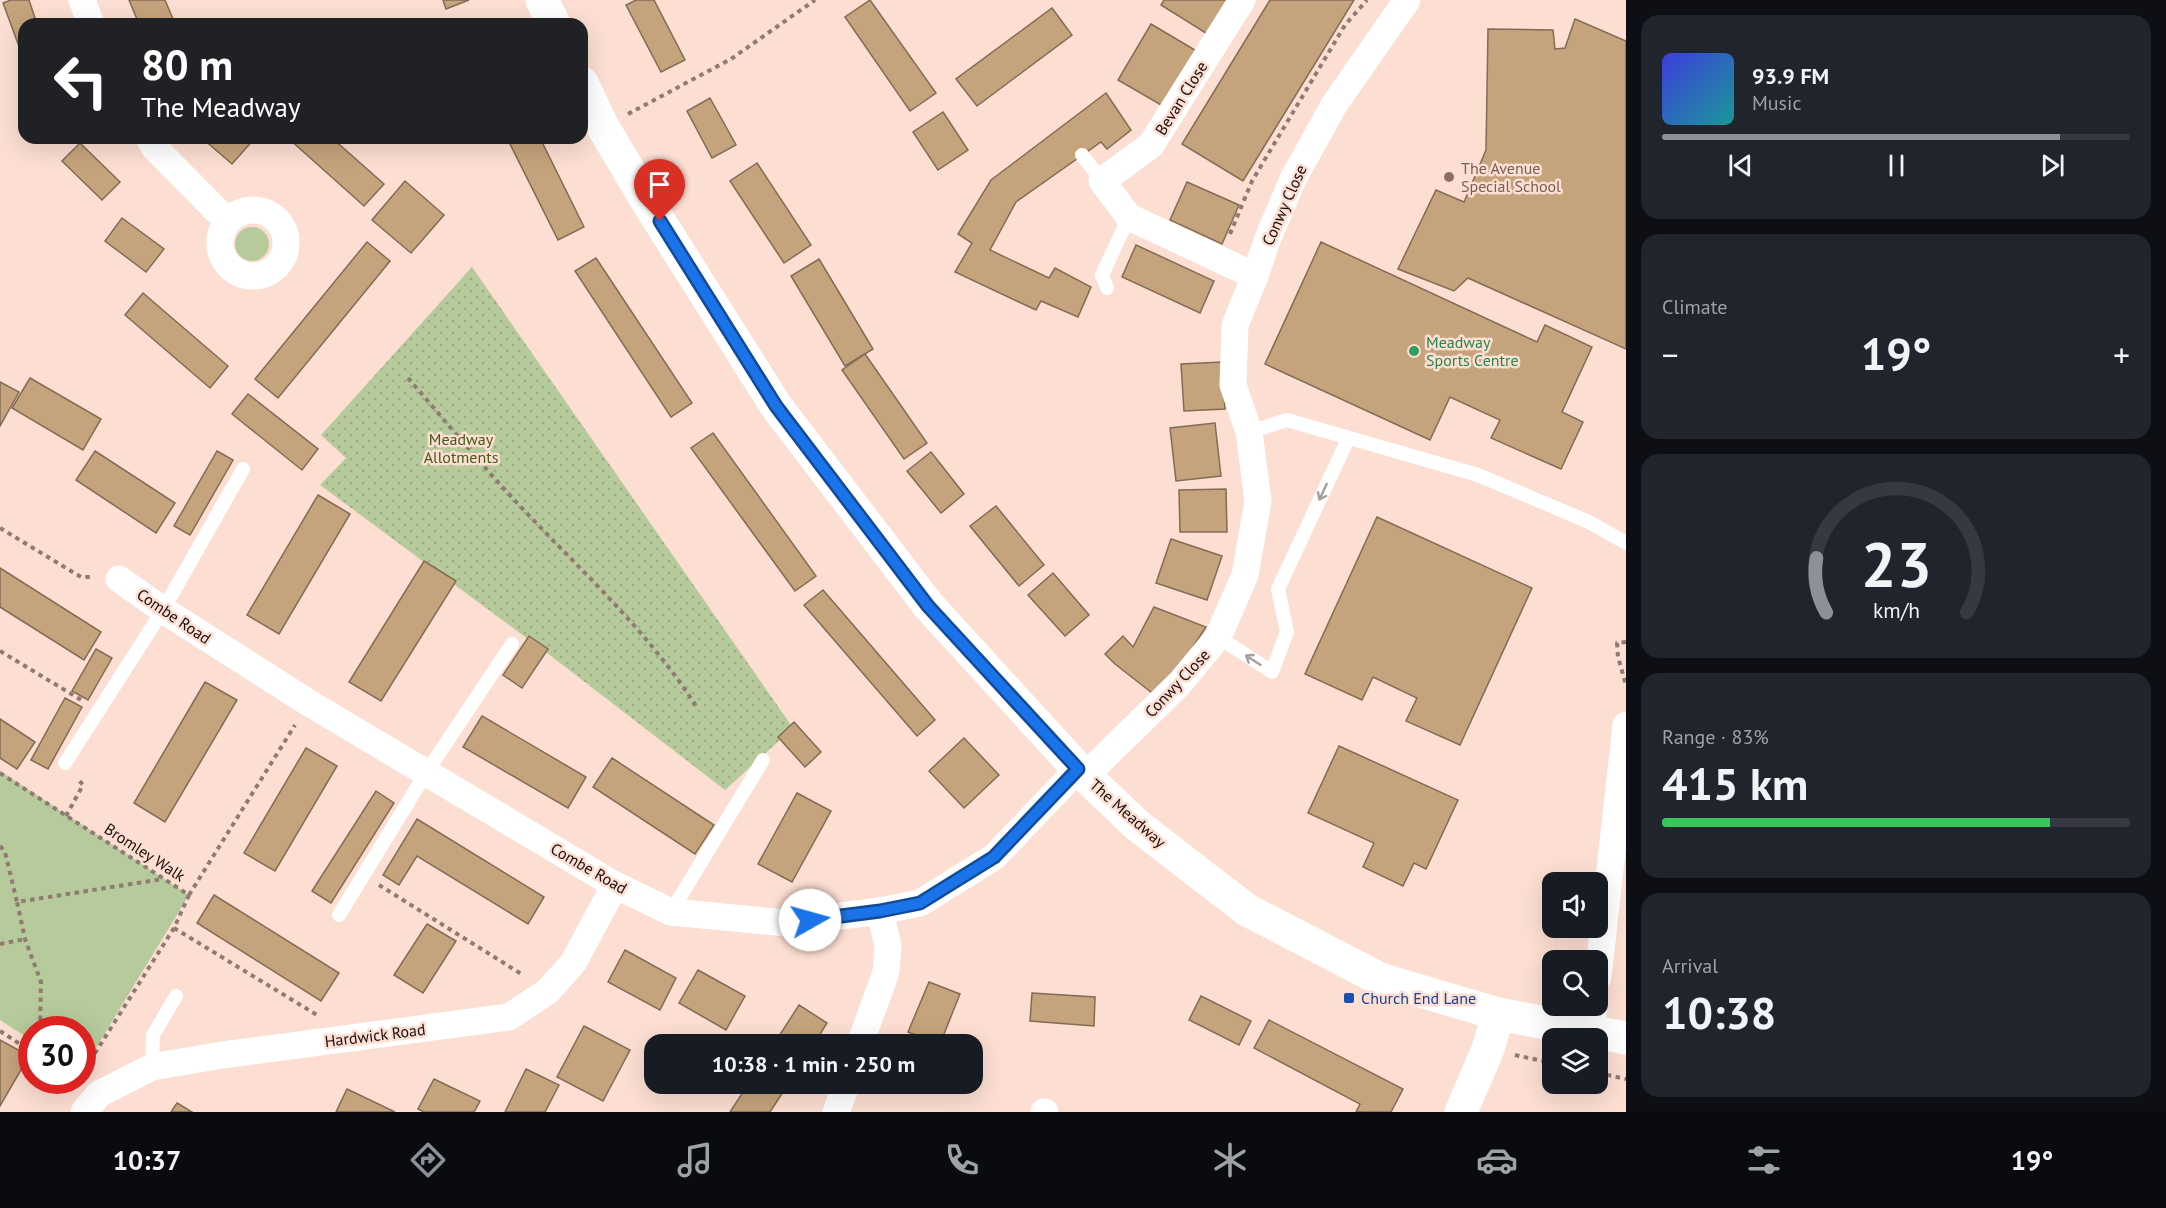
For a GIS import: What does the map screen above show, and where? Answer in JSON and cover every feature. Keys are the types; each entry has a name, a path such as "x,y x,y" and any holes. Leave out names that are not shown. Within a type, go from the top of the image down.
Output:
{"street":[{"path":"82,0 89,18"},
{"path":"542,0 551,18"},
{"name":"Bevan Close","path":"1102,181 1151,145 1242,0"},
{"name":"Conwy Close","path":"1082,773 1180,683 1218,637 1245,575 1258,501 1249,432 1233,385 1235,325 1268,238 1300,166 1334,105 1407,0"},
{"name":"The Meadway","path":"588,96 603,127 648,203 776,406 928,606 1082,773 1138,826 1248,910 1380,979 1498,1014 1593,1018 1626,1038"},
{"path":"152,144 227,221"},
{"path":"1102,181 1129,217 1255,276"},
{"name":"Combe Road","path":"119,579 163,610 309,703 615,885 671,912 786,923 880,911 920,903 994,857 1082,773"},
{"path":"1601,950 1626,725"},
{"name":"Hardwick Road","path":"84,1112 99,1094 152,1068 222,1055 509,1017 549,991 573,963 615,885"},
{"path":"864,1034 886,972 888,946 880,911"},
{"path":"1461,1112 1488,1049 1498,1014"},
{"path":"836,1112 843,1094"}],"lane":[{"path":"1082,155 1102,181"},
{"path":"1107,288 1102,274 1129,217"},
{"path":"1249,432 1287,420 1478,476 1589,522 1626,543"},
{"path":"1218,637 1272,672 1287,632 1278,590 1348,439"},
{"path":"65,763 163,610 243,469"},
{"path":"339,915 426,773 512,644"},
{"path":"671,912 763,760"},
{"path":"152,1068 153,1035 176,996"}],"path":[{"path":"603,127 731,59 815,0"},
{"path":"408,378 507,492 647,639 698,709"},
{"path":"0,528 81,577 119,579"},
{"path":"1626,642 1617,643 1618,657 1626,685"},
{"path":"0,651 99,710"},
{"path":"189,895 309,703"},
{"path":"65,763 83,785 66,816"},
{"name":"Bromley Walk","path":"0,773 189,895 174,928 96,1052"},
{"path":"0,846 5,852 25,939 41,982 40,1016"},
{"path":"363,876 549,991"},
{"path":"17,902 164,878"},
{"path":"174,928 355,1038"},
{"path":"0,944 25,939"},
{"path":"0,1031 18,1043"},
{"path":"1488,1049 1542,1061"},
{"path":"1608,1075 1626,1079"}],"green space":[{"path":"252,227 264,232 269,244 264,256 252,261 240,256 235,244 240,232"},
{"name":"Meadway Allotments","path":"472,267 793,728 725,790 551,656 320,485 346,458 321,435"},
{"path":"0,771 189,895 96,1048 96,1016 18,1016 18,1032 0,1020"}],"building":[{"path":"11,0 29,0 35,18 18,18 18,44 3,3"},
{"path":"129,0 165,0 172,18 136,18"},
{"path":"443,0 469,0 446,9"},
{"path":"636,0 654,0 685,60 661,72 626,5"},
{"path":"870,0 936,93 910,111 845,17"},
{"path":"1164,0 1231,0 1209,35 1161,5"},
{"path":"1270,0 1354,0 1243,181 1182,144"},
{"path":"1052,8 1072,35 977,106 956,79"},
{"path":"1575,19 1626,41 1626,349 1468,278 1454,291 1398,269 1436,190 1464,202 1486,150 1488,29 1553,30 1555,49 1565,48"},
{"path":"1151,24 1200,53 1168,109 1118,80"},
{"path":"1106,93 1131,130 1107,149 1101,142 1016,202 990,250 1049,278 1055,268 1091,287 1078,317 1041,301 1036,310 955,272 972,243 958,234 991,180"},
{"path":"710,98 736,145 712,158 687,111"},
{"path":"943,112 968,150 938,170 913,132"},
{"path":"81,144 120,182 102,200 62,161"},
{"path":"209,144 250,144 232,164"},
{"path":"295,144 339,144 384,184 364,206"},
{"path":"510,144 543,144 584,227 558,240"},
{"path":"757,163 811,245 784,263 730,181"},
{"path":"405,181 444,215 411,253 372,220"},
{"path":"1187,182 1239,205 1222,244 1170,220"},
{"path":"122,218 164,249 146,272 105,241"},
{"path":"367,242 390,261 278,398 255,379"},
{"path":"1321,242 1537,342 1545,325 1592,347 1562,412 1583,422 1561,469 1491,438 1500,420 1450,397 1430,440 1265,364"},
{"path":"1136,245 1214,281 1200,313 1122,277"},
{"path":"596,258 692,403 671,417 575,271"},
{"path":"819,259 873,349 845,366 791,276"},
{"path":"143,293 228,366 210,388 125,315"},
{"path":"865,354 927,443 904,459 842,370"},
{"path":"1222,362 1225,409 1184,411 1181,364"},
{"path":"30,378 101,419 83,450 12,408"},
{"path":"0,382 19,392 0,426"},
{"path":"248,394 318,449 302,470 232,414"},
{"path":"1215,423 1221,476 1176,481 1170,428"},
{"path":"713,433 816,576 795,591 691,448"},
{"path":"95,451 175,503 156,533 76,480"},
{"path":"217,451 233,460 190,535 174,526"},
{"path":"931,452 964,494 941,513 907,471"},
{"path":"1226,489 1227,532 1180,532 1179,490"},
{"path":"318,495 350,514 279,634 247,615"},
{"path":"996,506 1044,565 1019,586 970,526"},
{"path":"1377,517 1532,588 1460,745 1406,721 1417,698 1373,677 1362,700 1305,674"},
{"path":"1171,539 1222,556 1207,600 1156,583"},
{"path":"424,561 456,581 381,701 349,682"},
{"path":"0,568 101,632 84,660 0,607"},
{"path":"1053,573 1089,615 1065,636 1028,595"},
{"path":"823,590 935,720 917,736 804,605"},
{"path":"1154,607 1206,627 1182,664 1156,696 1105,654 1123,636 1133,647"},
{"path":"529,636 548,649 522,688 503,675"},
{"path":"96,649 112,658 88,700 72,691"},
{"path":"205,682 237,700 165,822 134,803"},
{"path":"65,698 82,707 48,769 31,760"},
{"path":"482,716 586,777 568,808 463,747"},
{"path":"0,719 35,742 17,769 0,758"},
{"path":"794,722 821,752 805,767 778,737"},
{"path":"964,738 999,775 964,808 929,771"},
{"path":"1339,746 1458,800 1426,869 1414,863 1403,886 1363,867 1374,843 1308,813"},
{"path":"306,748 337,766 275,871 244,853"},
{"path":"612,758 714,825 695,854 593,787"},
{"path":"376,791 394,803 331,903 312,891"},
{"path":"797,793 831,811 792,882 758,864"},
{"path":"417,819 544,897 528,924 417,856 399,885 383,875"},
{"path":"214,895 339,973 321,1001 197,923"},
{"path":"427,924 456,941 423,993 394,975"},
{"path":"625,950 676,978 660,1010 608,982"},
{"path":"698,970 745,996 726,1030 679,1003"},
{"path":"929,982 960,994 944,1034 908,1032"},
{"path":"1032,993 1095,997 1094,1026 1030,1021"},
{"path":"1201,996 1251,1021 1239,1045 1189,1020"},
{"path":"799,1005 827,1023 820,1034 780,1034"},
{"path":"1269,1020 1403,1089 1391,1112 1356,1112 1360,1104 1254,1048"},
{"path":"584,1026 630,1050 603,1101 557,1077"},
{"path":"0,1040 18,1050 18,1075 0,1106"},
{"path":"526,1069 559,1085 545,1112 505,1112"},
{"path":"434,1079 480,1101 474,1112 424,1112 418,1109"},
{"path":"347,1089 395,1112 336,1112"},
{"path":"742,1094 782,1094 770,1112 730,1112"},
{"path":"177,1103 192,1112 171,1112"}],"place":[{"name":"The Avenue Special School","path":"1449,177"},
{"name":"Meadway Sports Centre","path":"1414,351"},
{"name":"Church End Lane","path":"1349,998"}],"route":[{"path":"660,221 776,406 928,606 1078,769 994,857 920,903 810,920"}]}
